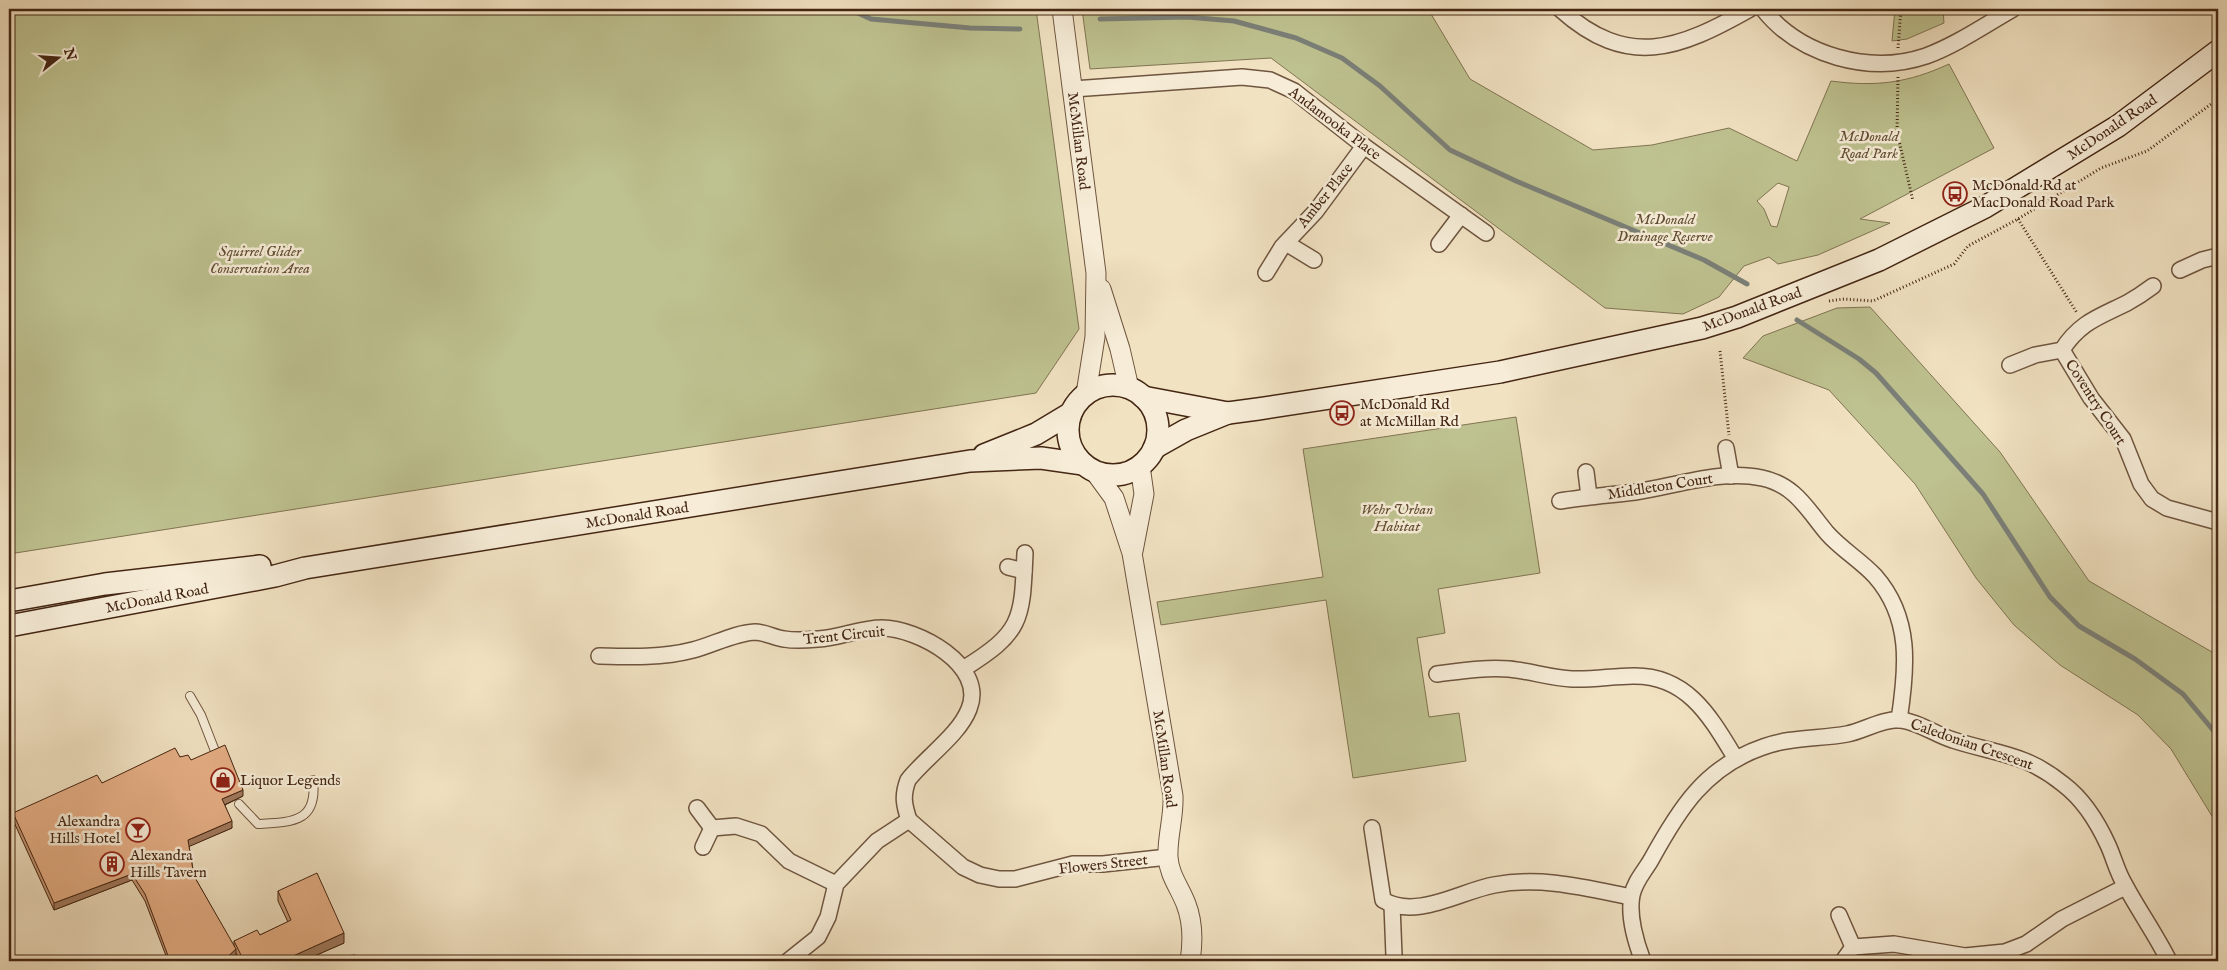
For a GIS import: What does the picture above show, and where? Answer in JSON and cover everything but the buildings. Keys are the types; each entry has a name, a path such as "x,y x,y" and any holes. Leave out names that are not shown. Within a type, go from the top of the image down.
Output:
{"main road":[{"name":"McDonald Road","path":"1154,448 1186,430 1228,412 1500,372 1702,328 1737,316 1912,246 2033,180 2118,126 2218,51"},
{"path":"1114,385 1136,392 1152,408 1157,421 1158,434 1154,448 1140,466 1126,473 1110,476 1089,468 1074,453 1069,440 1068,426 1071,413 1077,402 1086,394 1099,387 1114,385"},
{"name":"McDonald Road","path":"1136,392 1228,412"},
{"name":"McDonald Road","path":"970,461 1036,434 1071,413"},
{"name":"McDonald Road","path":"9,626 91,599 271,565 305,568 970,461 1041,458 1089,468"},
{"name":"McDonald Road","path":"9,601 91,599"}],"street":[{"name":"McMillan Road","path":"1062,9 1096,273 1094,337 1086,394"},
{"path":"1560,9 1576,23 1594,34 1616,43 1638,47 1663,47 1684,42 1750,9"},
{"path":"1763,9 1788,32 1828,55 1851,61 1898,62 1941,50 2013,9"},
{"name":"Andamooka Place","path":"1073,89 1257,78 1282,84 1294,91 1364,146 1486,233"},
{"name":"Amber Place","path":"1266,273 1286,243 1316,211 1364,146"},
{"path":"1439,244 1461,215"},
{"name":"Amber Place","path":"1286,243 1314,260"},
{"path":"2180,270 2199,255 2218,256"},
{"name":"McMillan Road","path":"1096,273 1136,392"},
{"name":"Coventry Court","path":"2010,365 2035,355 2062,350 2072,334 2084,324 2133,291 2153,286"},
{"name":"Coventry Court","path":"2062,350 2091,398 2123,439 2141,484 2152,499 2167,508 2218,522"},
{"name":"Middleton Court","path":"1726,448 1731,476"},
{"name":"McMillan Road","path":"1132,554 1144,494 1140,466"},
{"name":"McMillan Road","path":"1089,468 1114,498 1132,554 1173,796 1174,814 1168,857 1170,872 1186,904 1191,920 1190,961"},
{"name":"Middleton Court","path":"1586,472 1589,496"},
{"name":"Middleton Court","path":"1560,501 1634,492 1731,476 1762,478 1778,482 1794,492 1806,504 1828,534 1874,575 1888,593 1899,619 1906,656 1900,720"},
{"path":"963,669 994,649 1007,637 1018,619 1024,602 1025,554"},
{"path":"1008,568 1024,571"},
{"name":"Trent Circuit","path":"599,656 648,658 674,654 756,632 783,639 819,639 865,629 883,628 902,631 922,638 957,661 963,669 972,690 970,707 963,721 908,780 903,792 909,820"},
{"path":"1437,674 1480,669 1507,669 1572,679 1649,677 1680,689 1695,699 1707,712 1736,759"},
{"name":"Caledonian Crescent","path":"1643,961 1635,936 1632,897 1636,882 1647,868 1664,835 1686,801 1714,774 1736,759 1764,746 1780,742 1848,734 1900,720 1952,740 2017,756 2064,784 2081,801 2095,822 2125,887 2150,924 2169,961"},
{"path":"697,808 712,828"},
{"path":"788,961 818,937 828,917 836,884 876,841 909,820"},
{"name":"Flowers Street","path":"909,820 963,867 980,875 999,879 1015,879 1073,864 1103,864 1168,857"},
{"path":"712,828 736,826 760,834 789,861 836,884"},
{"path":"703,847 712,828"},
{"path":"1372,828 1383,900 1392,905 1410,906 1434,903 1493,885 1516,882 1559,883 1632,897"},
{"path":"1853,947 1894,944 1965,956 2005,952 2026,944 2062,919 2125,887"},
{"path":"1392,905 1394,956"},
{"path":"1839,915 1853,947"},
{"path":"1843,961 1853,947"}],"lane":[{"path":"190,696 201,715 215,751"},
{"path":"239,804 258,824 295,822 305,815 315,798 313,780"}],"path":[{"path":"9,11 19,9"},
{"path":"1901,9 1897,132 1913,201"},
{"path":"1822,304 1844,299 1873,301 1954,264 1968,246 2018,219 2101,168 2147,151 2218,99"},
{"path":"2018,219 2084,324"},
{"path":"1720,351 1729,440 1726,448"}],"green space":[{"name":"Squirrel Glider Conservation Area","path":"9,9 1036,9 1079,329 1036,393 9,554"},
{"name":"McDonald Drainage Reserve","path":"1082,9 1428,9 1470,79 1593,150 1652,145 1729,128 1797,161 1831,81 1863,84 1892,82 1920,76 1949,64 1994,148 1860,219 1890,223 1818,255 1778,264 1769,257 1744,266 1719,297 1683,314 1605,308 1271,58 1090,69","holes":["1778,183 1789,187 1777,227 1771,226 1764,209 1757,201"]},
{"path":"1895,9 1943,9 1944,23 1907,39 1892,41"},
{"path":"1870,307 2000,452 2089,581 2212,652 2218,662 2218,826 2171,749 2138,715 2060,665 2014,625 1976,578 1915,484 1829,390 1743,358 1763,336 1837,308"},
{"name":"Wehr Urban Habitat","path":"1516,417 1540,573 1438,589 1445,633 1417,638 1429,717 1459,713 1466,761 1353,778 1326,600 1161,625 1157,602 1323,577 1303,449"}],"waterway":[{"path":"849,9 871,19 970,28 1020,29"},
{"path":"1100,19 1187,17 1234,21 1296,38 1342,58 1380,86 1450,150 1516,181 1704,260 1747,284"},
{"path":"1797,320 1859,359 1876,373 1983,494 2050,597 2079,626 2135,659 2183,694 2218,736"}],"place":[{"name":"McDonald Rd at MacDonald Road Park","path":"1955,194"},
{"name":"McDonald Rd at McMillan Rd","path":"1342,413"},
{"name":"Liquor Legends","path":"223,780"},
{"name":"Alexandra Hills Hotel","path":"138,830"},
{"name":"Alexandra Hills Tavern","path":"112,864"}],"park label":[{"name":"McDonald Road Park","path":"1869,144"}]}
